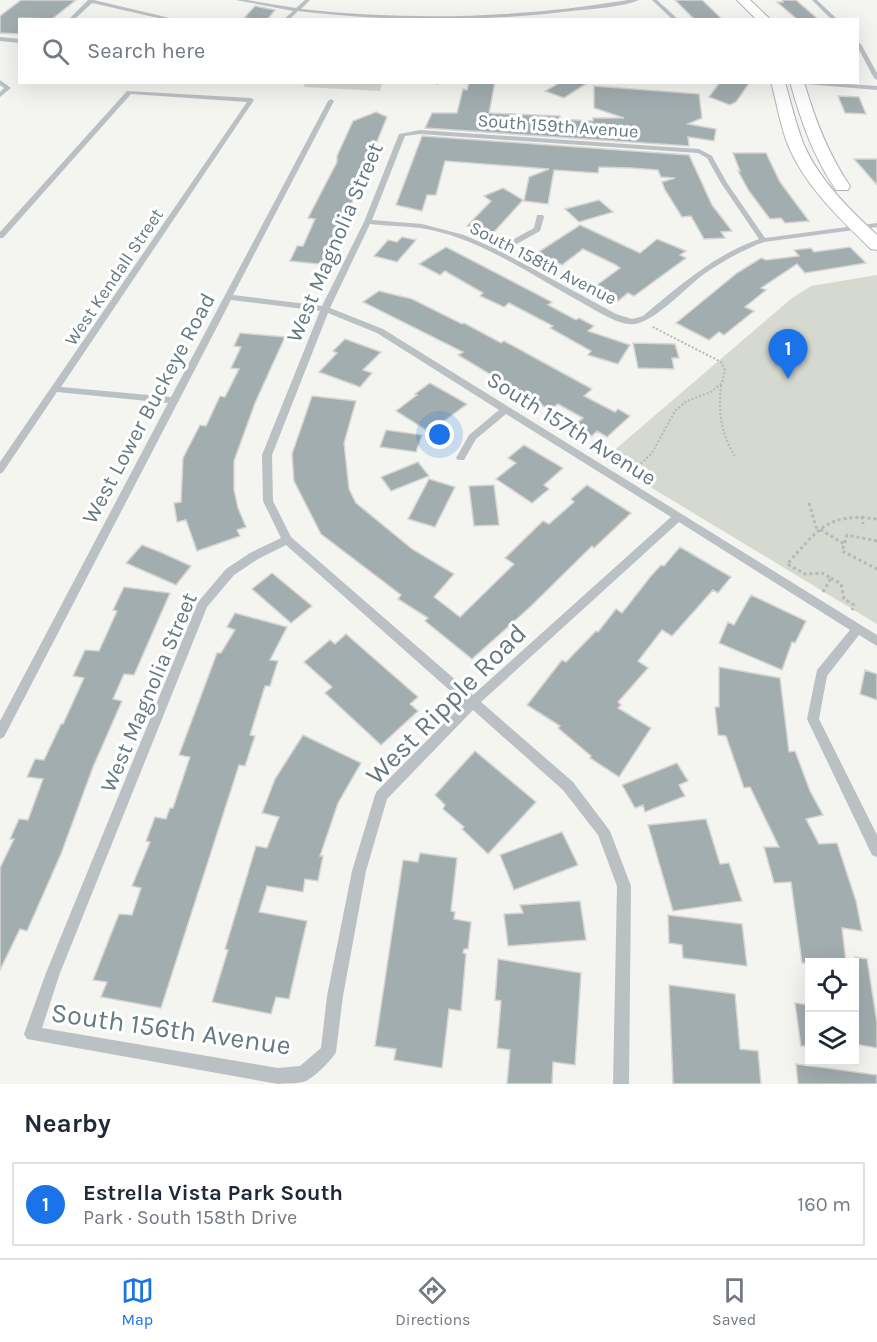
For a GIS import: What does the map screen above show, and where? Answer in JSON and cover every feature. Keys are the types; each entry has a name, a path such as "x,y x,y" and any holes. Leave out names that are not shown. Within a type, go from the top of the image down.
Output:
{"main road":[{"path":"727,0 747,18"},
{"path":"743,0 763,18"},
{"path":"779,84 800,154 828,195 877,245"},
{"path":"797,84 814,139 826,164 854,201 877,225"}],"street":[{"path":"72,18 91,0 172,18"},
{"path":"238,0 296,10 403,18 506,18 638,0"},
{"path":"287,18 308,0"},
{"path":"654,0 675,18"},
{"path":"814,0 834,18"},
{"path":"0,39 18,41"},
{"path":"859,46 877,78"},
{"path":"0,82 8,88 0,95"},
{"path":"813,84 877,88"},
{"name":"West Kendall Street","path":"0,236 129,92 251,100 0,470"},
{"name":"West Lower Buckeye Road","path":"0,733 332,101"},
{"name":"South 159th Avenue","path":"402,134 420,132 699,151 710,157 724,183 763,240"},
{"name":"West Magnolia Street","path":"32,1034 53,973 202,605 230,572 287,540 268,501 267,455 325,309 368,222 402,134"},
{"path":"496,252 537,229 540,217"},
{"name":"South 158th Avenue","path":"368,222 422,226 461,237 496,252 613,316 632,322"},
{"path":"632,322 646,318 723,256 763,240 877,225"},
{"name":"South 157th Avenue","path":"228,297 325,309 380,331 877,641"},
{"path":"55,389 174,400"},
{"path":"461,458 472,437 506,409"},
{"name":"West Ripple Road","path":"303,1074 328,1052 335,996 359,871 382,795 472,703 678,517"},
{"path":"287,540 568,786 603,831 624,886 621,1084"},
{"path":"857,629 821,674 813,719 877,850"},
{"name":"South 156th Avenue","path":"32,1034 278,1076 303,1074"}],"path":[{"path":"632,322 653,327 721,362 725,370 717,408 729,447 736,458"},
{"path":"622,482 652,453 675,411 687,401 711,392 721,385"},
{"path":"809,503 813,521 819,530 844,544"},
{"path":"862,516 863,525"},
{"path":"860,614 852,609 854,605 844,599 841,584 822,573 805,574 787,564 831,520 862,516 877,519"},
{"path":"877,541 847,535 842,550 877,569"},
{"path":"816,603 831,578"}],"shaded area":[{"path":"305,84 382,84 380,91 303,87"},
{"path":"877,275 877,624 604,459 792,298 811,286"}],"building":[{"path":"21,0 76,0 53,18 18,18 18,34 0,33 0,16"},
{"path":"675,0 702,0 721,18 693,18"},
{"path":"782,0 796,0 817,18 796,18 777,2 783,2"},
{"path":"255,6 275,10 269,18 244,18"},
{"path":"468,84 495,84 489,113 560,116 559,119 593,121 593,118 624,118 594,108 594,86 699,94 702,118 688,124 716,129 714,141 688,137 689,146 425,128 432,113 457,113 463,89 467,90"},
{"path":"557,84 586,84 564,98 545,91"},
{"path":"719,84 749,84 736,102 730,105 709,97"},
{"path":"838,96 859,97 866,114 845,113"},
{"path":"376,112 387,117 328,261 321,261 319,264 290,261 297,246 303,246 315,219 308,218 337,162 337,156 353,121"},
{"path":"422,136 689,155 712,205 732,231 721,232 725,238 704,239 691,216 682,217 665,190 662,182 675,178 661,177 658,170 599,167 598,173 554,170 548,204 524,201 529,177 549,169 445,161 436,195 427,195 422,211 396,205"},
{"path":"733,153 766,153 780,182 809,221 785,223 781,218 770,219 749,191 738,171 740,171"},
{"path":"854,159 877,159 877,185"},
{"path":"503,188 523,200 493,233 467,226 491,201 484,196"},
{"path":"599,200 613,212 579,222 565,209"},
{"path":"580,225 640,253 657,239 686,251 680,255 686,258 634,296 628,293 618,301 599,292 604,288 597,285 620,268 616,265 583,249 562,265 537,253"},
{"path":"402,237 416,240 397,262 374,256 388,240 397,242"},
{"path":"446,247 552,302 548,305 576,320 579,318 594,326 588,331 630,345 618,364 588,355 591,351 550,328 553,326 509,303 504,307 480,296 483,293 445,271 440,275 419,264"},
{"path":"850,247 866,263 805,273 797,264 761,288 766,290 745,307 754,311 724,335 719,332 709,340 676,323 737,273 761,258 766,260 799,256 794,250 811,248 814,252"},
{"path":"379,291 412,299 501,343 504,341 592,389 584,396 615,412 618,409 630,416 607,437 597,431 592,436 574,426 583,418 558,404 550,410 458,355 463,352 363,302"},
{"path":"240,333 285,337 255,403 234,461 234,490 246,527 237,530 240,536 197,551 186,520 177,522 174,503 181,502 183,458 200,425 206,426 220,396 225,397 239,369 231,368 241,347 234,346"},
{"path":"345,339 381,352 363,370 372,373 360,387 319,372 337,353 333,351"},
{"path":"633,343 675,344 679,358 672,358 674,369 638,368"},
{"path":"430,383 467,404 429,432 396,411"},
{"path":"312,396 356,401 344,443 349,489 356,503 412,549 454,574 434,597 460,617 514,564 505,558 543,521 549,524 574,502 571,499 587,485 631,513 594,548 592,546 530,607 472,659 425,621 428,618 398,599 401,595 321,534 294,481 292,454"},
{"path":"386,430 422,435 416,452 380,447"},
{"path":"524,445 563,468 544,485 549,489 532,503 496,479 516,463 508,458"},
{"path":"418,462 429,476 391,491 381,477"},
{"path":"429,479 455,487 435,527 408,519"},
{"path":"494,485 499,525 474,526 469,486"},
{"path":"142,545 191,566 176,585 126,563"},
{"path":"680,547 731,577 718,593 713,590 672,636 662,630 638,661 648,668 618,702 621,705 618,708 651,728 619,777 590,758 591,756 558,728 560,726 527,705 562,660 566,662 596,631 598,632 616,609 622,613 651,576 661,565 664,566"},
{"path":"272,573 312,606 291,623 252,589"},
{"path":"124,587 170,593 134,675 124,674 113,699 122,701 93,767 61,854 27,931 20,929 0,970 0,868 14,839 10,839 19,819 28,820 43,779 27,777 35,759 44,760 63,724 84,678 73,676 85,650 99,651 117,611 113,610"},
{"path":"751,595 806,621 795,643 792,642 782,670 719,643 728,622 734,625"},
{"path":"235,613 287,627 270,660 278,661 270,686 265,686 250,735 255,736 245,766 239,765 161,1008 101,997 107,982 93,980 119,914 132,915 141,888 132,886 150,842 146,841 155,817 166,819 170,808 173,808 190,757 179,755 217,653 221,653 235,630 227,627"},
{"path":"346,634 418,697 410,704 418,711 381,745 325,693 332,687 304,662 330,640 335,644"},
{"path":"719,667 780,678 789,752 795,751 810,791 823,815 806,819 819,844 837,843 856,901 862,931 842,928 845,958 805,958 805,963 802,963 791,882 774,883 764,847 779,847 750,787 744,788 726,736 718,735 715,707 719,707"},
{"path":"865,670 877,674 877,700 860,694"},
{"path":"303,735 361,763 338,803 320,856 323,856 318,881 305,879 303,892 267,886 259,912 307,921 289,999 276,997 271,1014 212,1002 228,950 225,949 256,846 267,848 279,817 262,813 275,779"},
{"path":"475,751 536,802 488,854 462,829 464,827 443,809 445,805 435,795"},
{"path":"677,763 688,781 679,785 685,796 645,812 643,805 635,808 622,785"},
{"path":"706,819 720,864 729,863 742,901 673,911 648,825"},
{"path":"562,832 578,865 514,890 500,855"},
{"path":"420,853 457,858 451,911 455,912 454,919 471,922 468,949 464,949 463,953 466,954 461,1011 449,1009 442,1068 394,1060 396,1049 375,1046 403,860 418,862"},
{"path":"580,901 586,940 508,946 504,914 523,913 520,905"},
{"path":"668,915 742,924 747,966 683,958 682,945 669,943"},
{"path":"855,957 867,959 877,1023 877,1048 859,1045 859,958"},
{"path":"498,959 581,973 575,1065 553,1062 552,1084 507,1084 510,1050 497,1048 501,1001 495,1000"},
{"path":"669,985 735,994 740,1049 758,1051 761,1084 673,1084"},
{"path":"795,1003 805,1004 805,1046 801,1046"},
{"path":"796,1064 877,1075 877,1084 798,1084"}],"place":[{"name":"Estrella Vista Park South","path":"788,379"}]}
